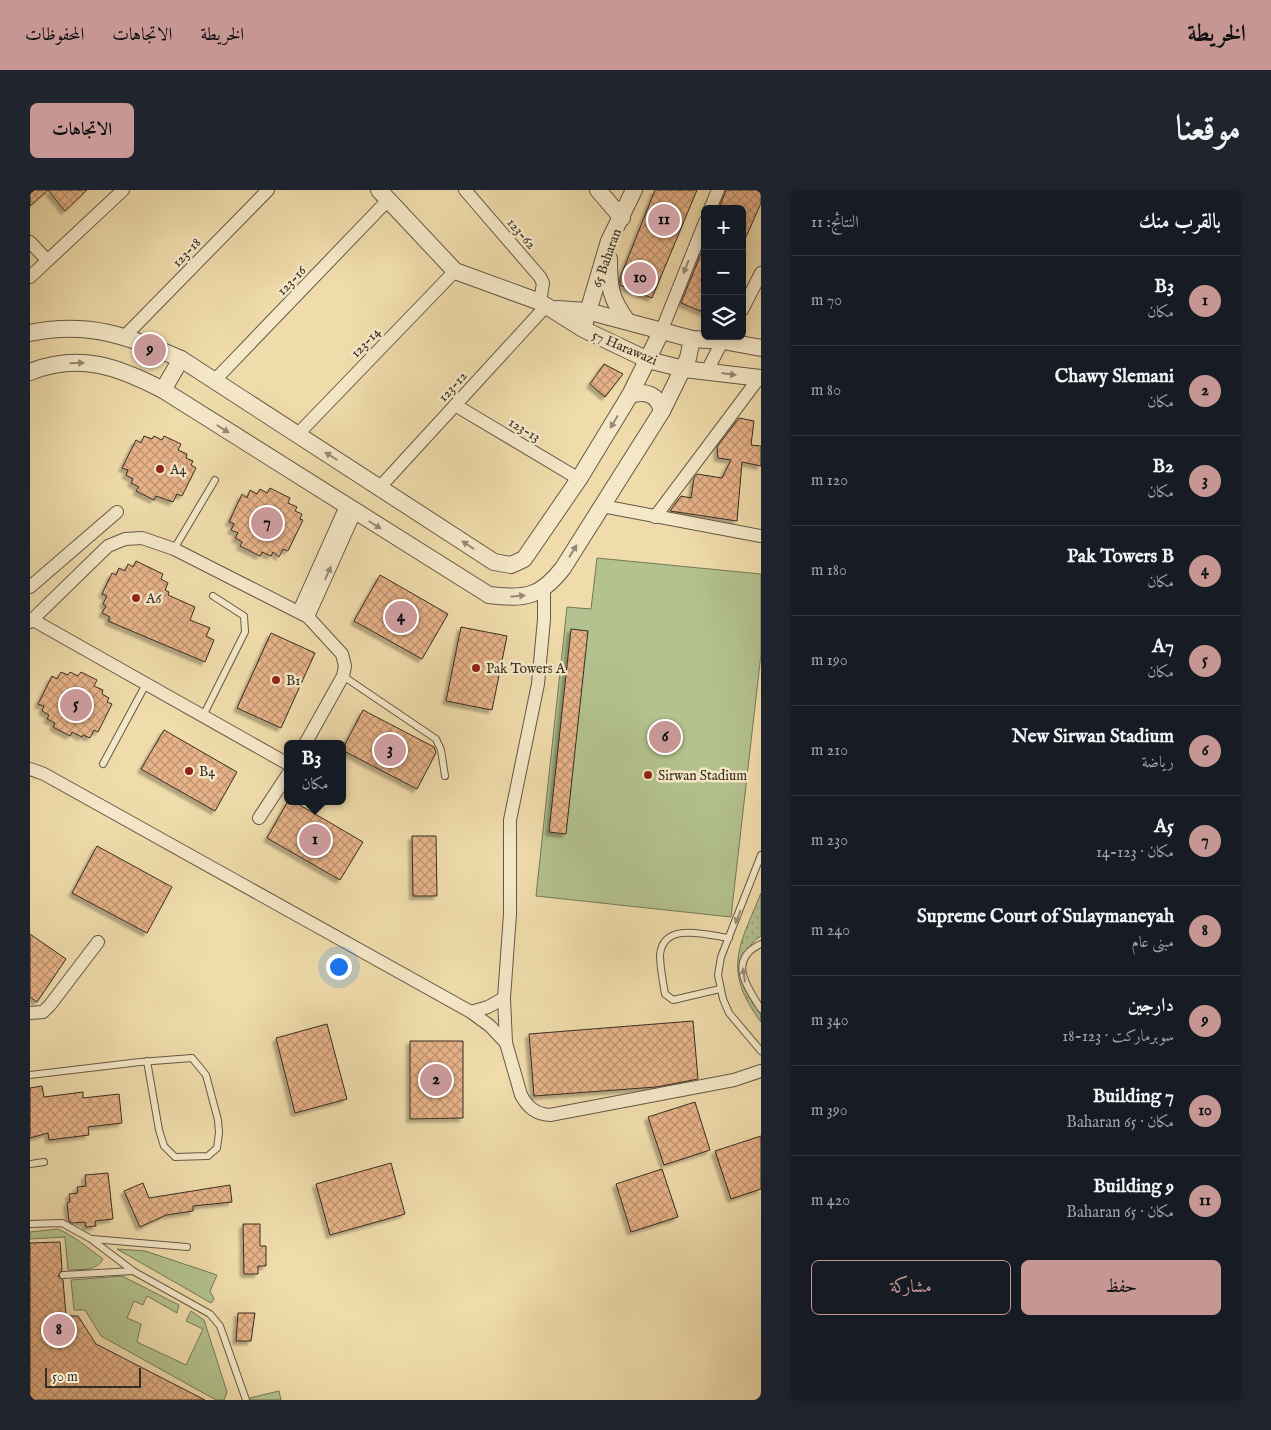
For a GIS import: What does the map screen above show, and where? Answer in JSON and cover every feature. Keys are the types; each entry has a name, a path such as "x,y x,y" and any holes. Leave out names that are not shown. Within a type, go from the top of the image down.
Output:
{"street":[{"path":"30,277 123,190"},
{"name":"123-18","path":"125,336 268,190"},
{"name":"123-62","path":"465,190 540,277 544,283 547,305"},
{"path":"598,190 622,218"},
{"name":"65 Baharan","path":"583,329 609,241 622,218 634,190"},
{"path":"712,205 718,190"},
{"name":"57 Harawazi","path":"384,195 455,271 547,305 587,312 661,332 701,338"},
{"name":"123-16","path":"215,380 384,195"},
{"path":"31,333 86,328 125,336 181,359 494,562 511,565 524,559 580,479 630,395 661,332 701,232"},
{"path":"609,241 610,293 614,304 627,322"},
{"path":"30,242 47,260"},
{"name":"123-14","path":"298,435 455,271"},
{"path":"746,302 761,272"},
{"name":"57 Harawazi","path":"547,305 583,329 648,360 684,369 760,378"},
{"name":"123-12","path":"380,487 547,305"},
{"path":"30,372 62,364 96,363 130,373 163,390 489,595 517,598 544,590 563,568 662,411 684,369 692,338"},
{"path":"707,371 723,340"},
{"name":"57 Harawazi","path":"731,340 761,348"},
{"path":"163,390 181,359"},
{"path":"656,517 760,378"},
{"path":"630,395 638,392 654,396 660,403 662,411"},
{"name":"123-13","path":"456,405 580,479"},
{"path":"602,506 761,536"},
{"path":"304,614 350,509"},
{"path":"30,587 117,512"},
{"path":"284,762 31,621 108,546 125,538 142,538 174,549 304,614 342,654 345,666 344,676 307,740"},
{"path":"57,565 71,581"},
{"path":"544,590 544,619 538,684 510,820 510,914 504,998 506,1043 515,1079 525,1102 536,1112 550,1115 734,1080 761,1071"},
{"path":"30,769 50,777 471,1012 490,1026 506,1043"},
{"path":"259,818 284,780"},
{"path":"30,1013 43,1012 50,1005 98,942"},
{"path":"471,1012 488,1007 504,998"}],"lane":[{"path":"174,549 216,480"},
{"path":"203,716 245,632 244,616 213,596"},
{"path":"344,676 436,739 441,750 444,776"},
{"path":"103,764 146,684"},
{"path":"761,855 721,957 718,975 720,988 730,1013 761,1051"},
{"path":"720,988 672,1000 665,994 660,954 666,938 676,932 730,938"},
{"path":"761,944 745,956 742,974 745,983 761,1009"},
{"path":"30,1075 147,1061 192,1058 206,1075 220,1133 217,1148 208,1156 175,1157 164,1146 147,1061"},
{"path":"30,1164 44,1162"},
{"path":"30,1224 62,1224 91,1239 133,1271 210,1314 220,1326 246,1400"},
{"path":"91,1239 186,1247"},
{"path":"63,1276 133,1271"}],"green space":[{"name":"Sirwan Stadium","path":"597,558 761,574 761,654 731,917 536,896 567,607 591,609"},
{"path":"761,893 761,936 750,947 746,957 744,974 745,980 759,1007 761,1022 741,988 738,958 746,929"},
{"path":"58,1229 75,1238 103,1259 92,1268 68,1270 65,1237 30,1239 30,1232"},
{"path":"117,1249 145,1251 217,1275 210,1291 214,1299 211,1303"},
{"path":"122,1276 179,1305 177,1313 147,1296 143,1305 134,1301 127,1318 141,1324 137,1342 186,1365 203,1329 186,1321 191,1311 204,1320 227,1392 224,1400 216,1400 101,1336 85,1310 74,1310 71,1280"},
{"path":"279,1391 281,1400 251,1400 250,1398"}],"building":[{"path":"30,190 48,190 30,206"},
{"path":"48,190 87,190 65,211"},
{"path":"655,190 697,190 652,298 620,285 620,278"},
{"path":"726,190 761,190 761,203 746,237 746,205 720,205"},
{"path":"701,254 701,311 681,303"},
{"path":"604,364 623,374 605,397 590,384"},
{"path":"739,418 754,421 751,445 761,446 761,466 742,462 737,521 670,511 681,496 691,498 694,478 697,474 722,478 731,460 718,458 717,447"},
{"name":"A4","path":"144,436 152,439 154,436 162,440 164,436 181,444 178,450 187,454 186,458 193,461 191,465 196,468 182,496 177,494 173,502 156,496 154,500 136,491 139,487 131,483 133,479 126,475 128,470 122,468 136,440 141,443"},
{"path":"270,488 290,498 288,503 297,507 295,511 302,514 300,519 303,520 288,551 283,549 279,557 273,552 271,556 262,552 260,556 240,546 242,542 235,538 238,533 231,530 234,524 229,522 242,494 247,498 250,490 257,494 260,489 267,493"},
{"name":"A6","path":"136,561 163,574 161,579 168,583 165,590 169,592 168,595 195,607 190,620 210,628 206,636 214,640 205,662 108,621 110,617 102,613 106,606 103,604 107,596 102,594 112,573 116,575 119,568 125,571 128,564 133,567"},
{"path":"380,575 448,614 422,659 354,621"},
{"name":"Pak Towers A","path":"461,627 507,636 492,710 446,701"},
{"path":"571,629 588,631 566,834 549,832"},
{"name":"B1","path":"271,633 315,653 281,728 237,708"},
{"path":"61,672 68,675 70,672 78,676 81,672 97,680 94,686 103,690 102,694 109,698 107,702 112,704 98,732 94,730 90,738 83,735 82,737 72,732 70,736 53,727 55,723 47,719 49,715 42,711 44,706 38,704 52,676 57,679"},
{"path":"363,710 434,747 436,753 417,789 346,752 346,742"},
{"name":"B4","path":"164,730 237,772 215,811 141,769"},
{"path":"286,805 300,805 363,842 340,880 267,838"},
{"path":"412,836 436,836 437,896 413,896"},
{"path":"97,846 172,887 147,933 72,893"},
{"path":"30,934 66,959 37,1002 30,997"},
{"path":"693,1021 698,1079 656,1087 534,1096 529,1034"},
{"path":"327,1024 347,1099 295,1113 276,1038"},
{"path":"410,1041 463,1041 463,1118 410,1119"},
{"path":"42,1086 44,1097 83,1092 83,1098 119,1094 122,1123 88,1127 89,1135 49,1140 48,1133 30,1138 30,1088"},
{"path":"695,1102 710,1150 664,1165 648,1117"},
{"path":"761,1136 761,1189 731,1199 715,1151"},
{"path":"391,1163 405,1214 330,1235 316,1184"},
{"path":"662,1169 678,1217 631,1232 616,1184"},
{"path":"108,1173 113,1219 95,1221 96,1226 86,1227 85,1222 72,1223 69,1221 67,1203 70,1202 69,1194 78,1193 77,1187 86,1186 85,1175"},
{"path":"143,1183 149,1198 230,1185 232,1202 193,1206 193,1211 166,1215 140,1227 124,1191"},
{"path":"243,1224 260,1224 260,1246 266,1246 266,1266 258,1266 258,1274 244,1274"},
{"path":"60,1242 62,1270 58,1276 63,1280 66,1316 78,1316 96,1344 205,1400 30,1400 30,1243"},
{"path":"238,1313 255,1313 251,1341 236,1341"}],"place":[{"name":"Building 9","path":"664,220"},
{"name":"Building 7","path":"640,278"},
{"name":"دارجين","path":"150,350"},
{"name":"A4","path":"160,469"},
{"name":"A5","path":"267,523"},
{"name":"A6","path":"136,598"},
{"name":"Pak Towers B","path":"401,617"},
{"name":"Pak Towers A","path":"476,668"},
{"name":"B1","path":"276,680"},
{"name":"A7","path":"76,705"},
{"name":"New Sirwan Stadium","path":"665,737"},
{"name":"B2","path":"390,750"},
{"name":"B4","path":"189,771"},
{"name":"Sirwan Stadium","path":"648,775"},
{"name":"B3","path":"315,840"},
{"name":"Chawy Slemani","path":"436,1080"},
{"name":"Supreme Court of Sulaymaneyah","path":"59,1330"}]}
